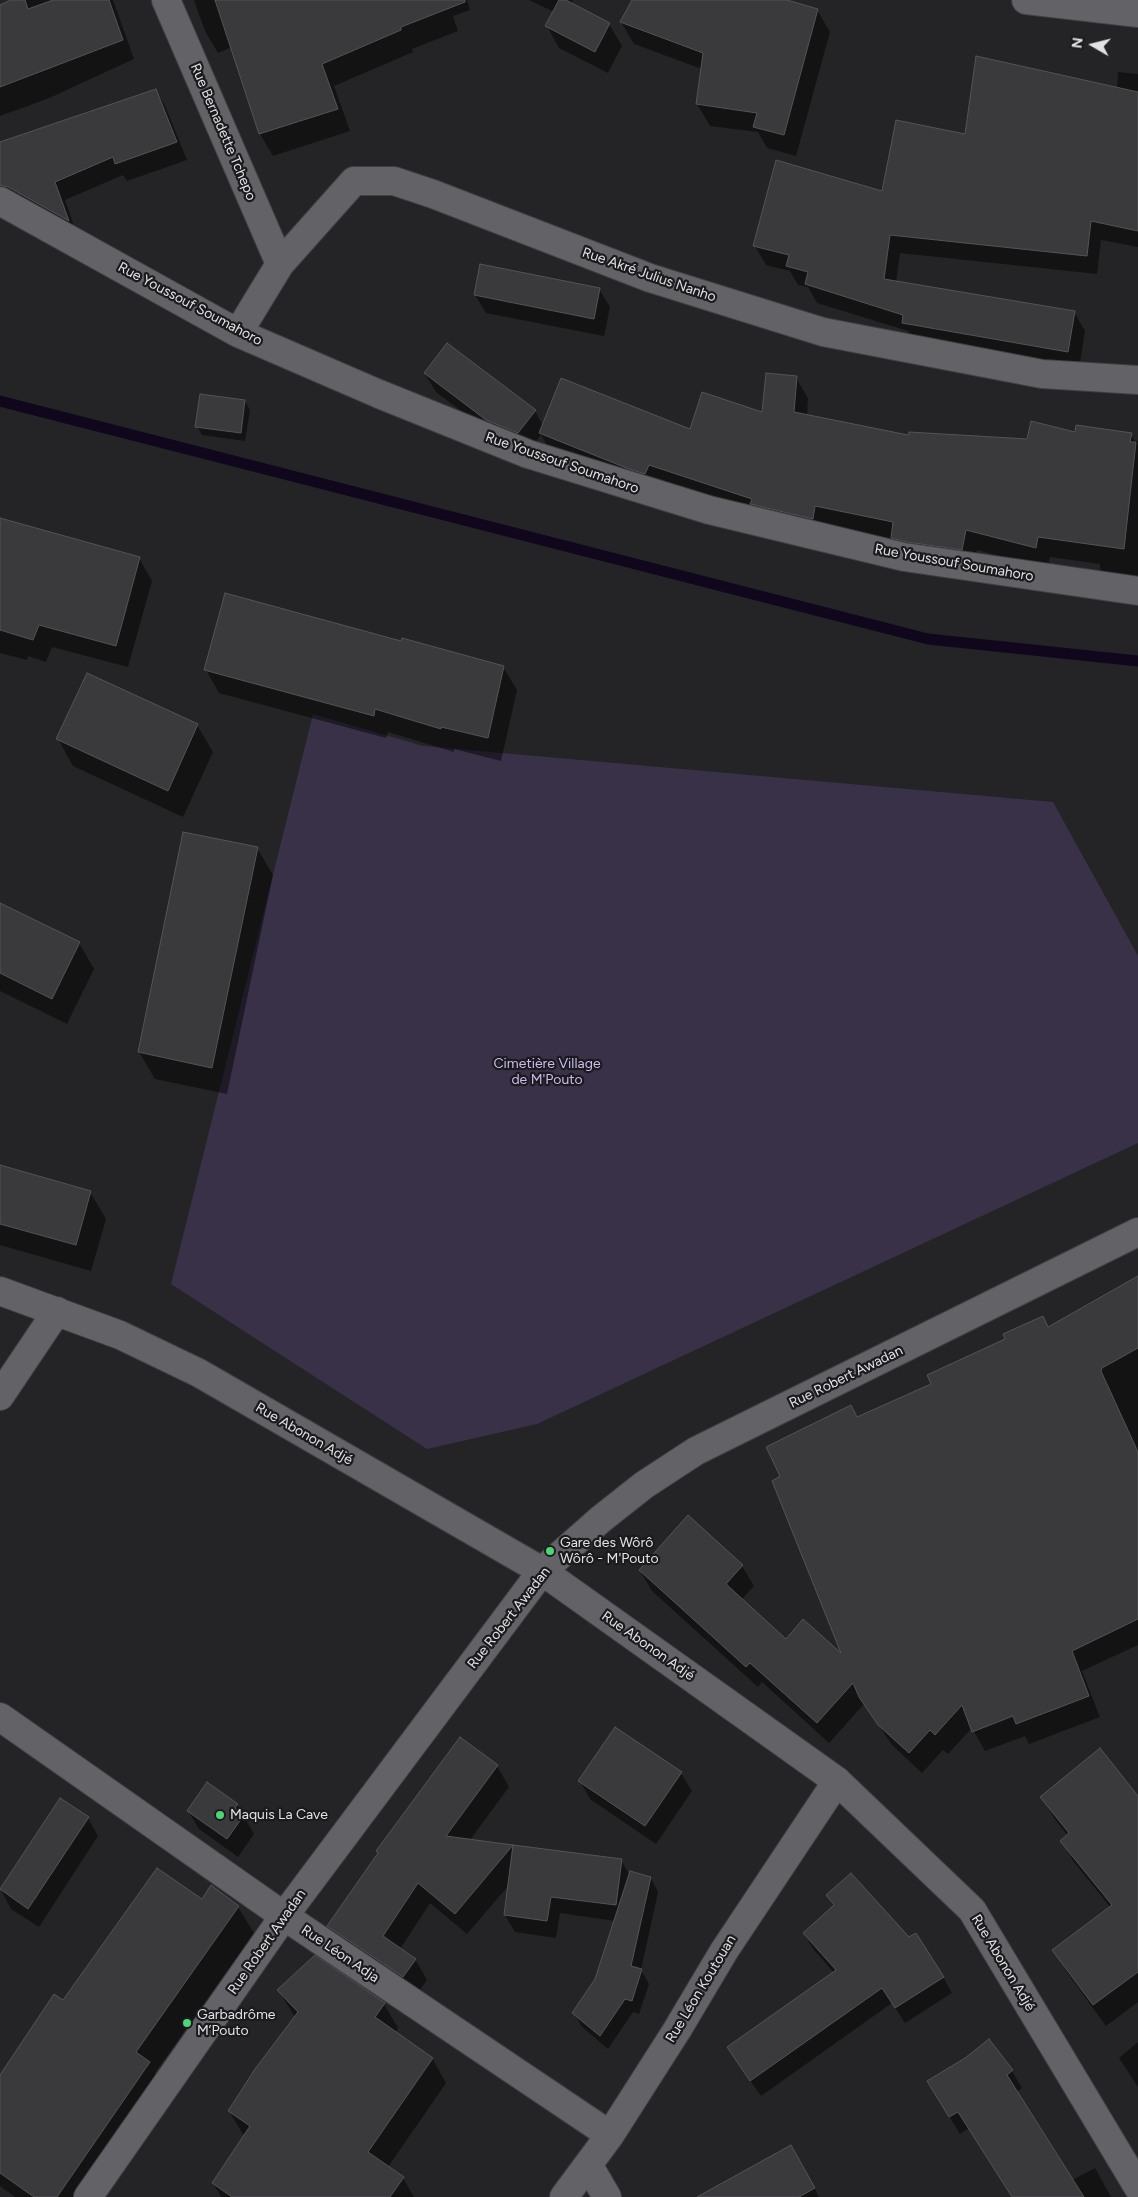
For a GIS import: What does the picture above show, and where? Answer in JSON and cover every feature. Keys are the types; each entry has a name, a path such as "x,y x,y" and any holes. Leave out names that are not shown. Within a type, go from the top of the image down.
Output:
{"street":[{"name":"Rue Bernadette Tchepo","path":"166,0 280,264"},
{"path":"1026,0 1137,9"},
{"name":"Rue Akré Julius Nanho","path":"238,333 280,264 354,181 394,181 433,194 650,278 823,332 1042,374 1138,380"},
{"name":"Rue Youssouf Soumahoro","path":"0,201 238,333 379,394 528,454 709,510 904,557 1095,587 1138,591"},
{"name":"Rue Robert Awadan","path":"88,2197 284,1916 542,1571 601,1519 644,1486 696,1451 1138,1232"},
{"name":"Rue Abonon Adjé","path":"0,1291 120,1336 199,1373 542,1571 837,1781 972,1910 1138,2187"},
{"path":"0,1396 57,1311"},
{"name":"Rue Léon Adja","path":"0,1718 284,1916 610,2135"},
{"name":"Rue Léon Koutouan","path":"564,2197 589,2166 610,2135 677,2030 724,1951 837,1781"},
{"path":"589,2166 607,2197"}],"green space":[{"name":"Cimetière Village de M'Pouto","path":"313,714 423,746 1053,802 1138,956 1138,1143 537,1424 427,1449 171,1284"}],"building":[{"path":"11,0 25,0 28,9 53,0 109,0 123,40 0,87 0,5"},
{"path":"215,0 465,0 465,2 401,27 401,30 322,64 338,109 259,134"},
{"path":"559,0 566,0 610,23 595,52 545,26"},
{"path":"632,0 787,0 818,9 784,135 753,127 757,113 696,104 703,53 620,22"},
{"path":"976,56 1138,92 1138,231 1091,221 1087,256 890,235 884,279 1075,311 1068,352 902,323 903,315 805,284 808,272 786,266 789,255 753,246 776,160 882,191 896,120 965,134"},
{"path":"156,89 177,142 115,164 113,157 55,182 69,221 8,187 0,185 0,142"},
{"path":"480,264 600,288 594,319 474,295"},
{"path":"447,343 536,410 518,433 486,420 424,373"},
{"path":"766,373 797,376 794,412 908,435 909,432 1027,439 1031,421 1075,432 1076,425 1132,433 1130,442 1136,442 1124,549 1038,537 1036,548 966,530 962,550 907,542 891,538 893,522 815,506 813,519 750,504 752,499 649,465 645,474 629,469 539,433 561,378 690,429 702,392 762,412"},
{"path":"200,394 245,400 241,433 195,427"},
{"path":"0,518 140,557 116,646 39,625 33,640 0,630"},
{"path":"225,593 401,641 402,638 504,666 488,738 441,727 441,729 375,709 374,716 204,670"},
{"path":"87,673 198,724 168,791 56,739"},
{"path":"183,832 258,847 212,1068 138,1052"},
{"path":"0,903 80,942 52,999 0,973"},
{"path":"0,1165 91,1191 76,1245 0,1224"},
{"path":"1138,1276 1138,1348 1102,1368 1101,1371 1138,1452 1138,1619 1072,1651 1089,1696 1016,1724 1013,1716 972,1732 962,1705 935,1735 930,1730 909,1753 878,1725 859,1697 853,1683 817,1723 750,1663 746,1667 639,1570 688,1515 743,1565 726,1584 786,1639 803,1619 841,1653 772,1481 780,1476 766,1447 851,1405 857,1417 931,1384 927,1375 1005,1339 1003,1334 1043,1316 1048,1327"},
{"path":"615,1727 682,1772 645,1826 578,1781"},
{"path":"460,1737 498,1765 446,1836 513,1845 455,1914 418,1883 383,1936 416,1959 403,1977 327,1926 378,1853 376,1851"},
{"path":"1100,1748 1138,1796 1138,1972 1093,2005 1052,1950 1112,1905 1060,1841 1069,1833 1040,1797"},
{"path":"207,1782 238,1804 235,1808 244,1815 227,1839 187,1811"},
{"path":"60,1798 89,1817 28,1909 0,1889"},
{"path":"513,1845 622,1859 616,1905 551,1897 547,1921 504,1915"},
{"path":"157,1868 202,1899 211,1885 239,1906 136,2052 150,2062 57,2197 34,2197 0,2173 0,2075 54,1994 63,2000"},
{"path":"630,1871 651,1877 631,1966 642,1969 632,2001 625,1999 600,2036 572,2013 595,1979"},
{"path":"851,1873 909,1937 916,1933 944,1977 895,2008 882,1988 750,2081 727,2047 836,1970 803,1933 834,1905 826,1895"},
{"path":"315,1955 385,2003 375,2017 433,2058 368,2152 404,2177 390,2197 232,2197 212,2183 250,2126 228,2111 255,2069 298,2012 277,1990"},
{"path":"989,2039 1013,2070 1007,2075 1084,2197 1012,2197 958,2112 949,2117 927,2081 965,2058"},
{"path":"791,2145 815,2188 799,2197 697,2197"}],"waterway":[{"path":"0,401 928,639 1138,661"}],"place":[{"name":"Gare des Wôrô Wôrô - M'Pouto","path":"550,1551"},
{"name":"Maquis La Cave","path":"220,1815"},
{"name":"Garbadrôme M’Pouto","path":"187,2023"}]}
